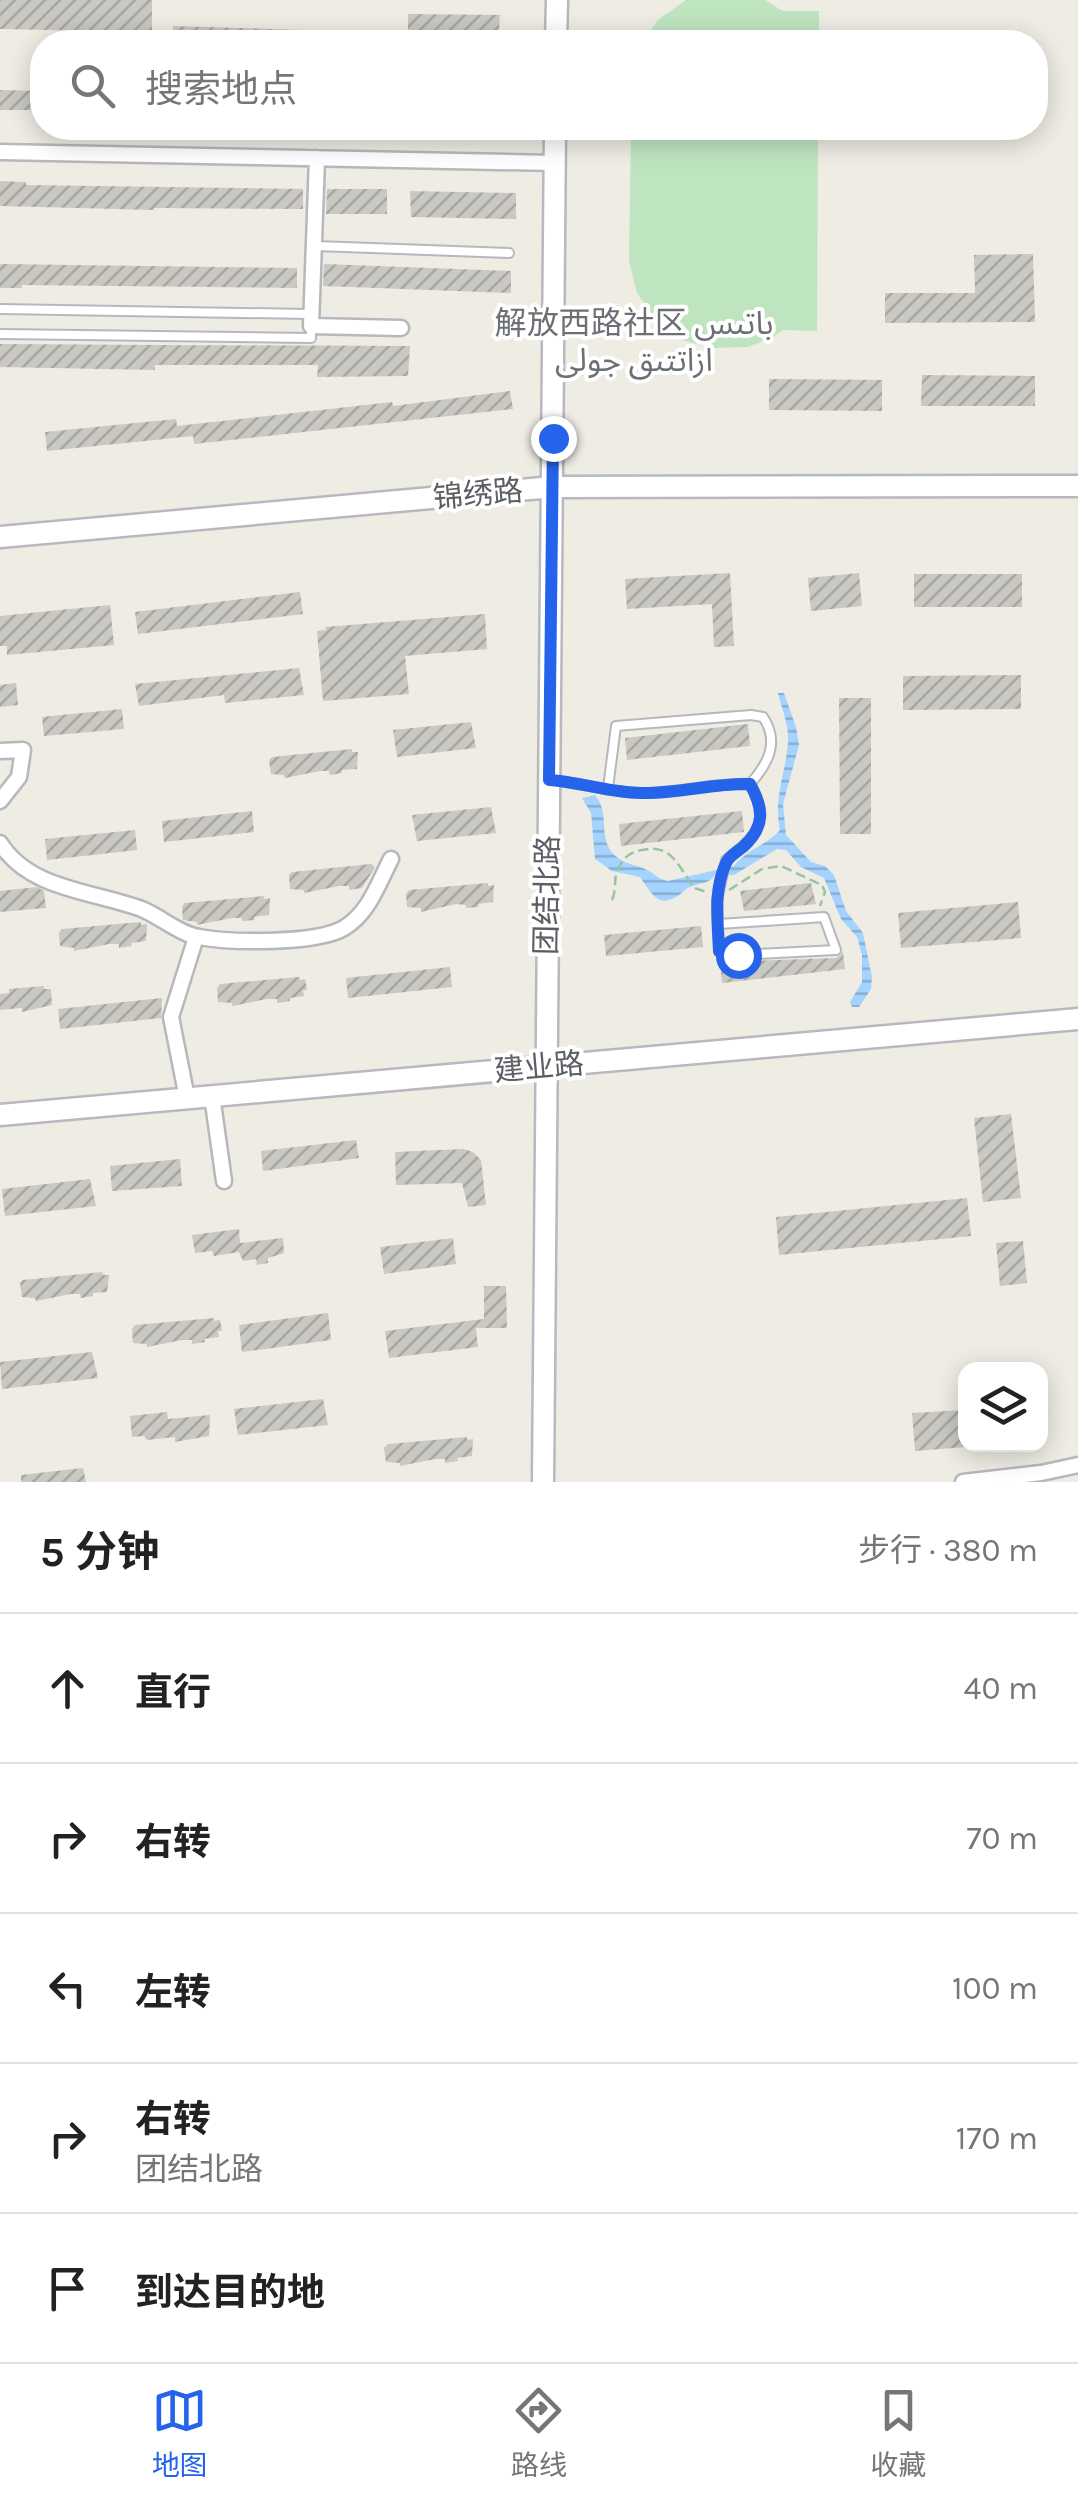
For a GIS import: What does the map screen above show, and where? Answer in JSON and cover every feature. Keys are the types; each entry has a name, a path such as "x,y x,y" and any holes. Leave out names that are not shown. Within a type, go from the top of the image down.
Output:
{"street":[{"path":"556,0 556,30"},
{"name":"团结北路","path":"543,1482 555,140"},
{"path":"0,152 554,163"},
{"path":"317,158 312,320 401,328"},
{"name":"锦绣路","path":"0,537 553,487 1078,486"},
{"path":"0,751 23,750 19,777 0,801"},
{"path":"0,843 8,856 54,884 143,910 196,937 304,940 342,930 363,913 392,859"},
{"path":"187,1098 171,1017 196,937"},
{"name":"建业路","path":"0,1115 1078,1020"},
{"path":"212,1096 224,1181"},
{"path":"963,1482 1078,1465"}],"lane":[{"path":"316,246 509,253"},
{"path":"0,309 312,320 311,338 0,334"},
{"path":"608,788 616,726 750,715 763,717 772,740 766,766 750,784"},
{"path":"549,780 634,794 750,784"},
{"path":"718,924 824,917 836,950 738,955 719,951 714,896 726,860 758,832 762,817 759,799 750,784"}],"path":[{"path":"612,900 615,875 623,859 640,850 658,848 669,852 682,866 694,888 714,896"},
{"path":"726,892 762,869 781,866 822,885 824,892 817,917"}],"green space":[{"path":"686,0 765,0 783,11 819,11 819,30 651,30"},
{"path":"631,140 818,140 817,331 783,330 747,347 715,348 685,341 655,319 637,293 629,261"}],"water":[{"path":"778,693 784,693 799,745 783,804 786,835 811,862 825,866 834,875 846,911 863,933 872,977 871,989 859,1007 852,1007 850,1002 862,982 857,937 841,919 824,878 801,867 786,850 777,849 734,875 715,875 666,901 656,897 640,877 612,871 595,859 591,813 582,798 595,795 603,811 611,851 621,860 668,881 734,866 775,835 780,830 779,796 788,741"}],"building":[{"path":"0,0 152,0 152,30 0,29"},
{"path":"408,14 500,15 499,30 408,30"},
{"path":"173,26 304,30 173,30"},
{"path":"0,90 30,91 30,110 0,110"},
{"path":"0,181 26,185 303,189 303,209 0,206"},
{"path":"327,189 387,189 387,214 326,214"},
{"path":"410,191 516,193 516,219 411,217"},
{"path":"1033,254 1035,322 885,323 885,293 975,293 974,255"},
{"path":"0,264 297,268 297,288 22,285 0,288"},
{"path":"324,264 511,271 511,293 323,286"},
{"path":"0,344 410,346 408,376 317,377 318,365 155,365 155,370 0,367"},
{"path":"922,375 1035,376 1035,406 921,406"},
{"path":"769,379 882,380 882,411 769,410"},
{"path":"510,391 513,409 194,444 193,436 47,451 45,432 176,419 177,426"},
{"path":"730,573 734,646 714,647 712,604 627,609 625,579"},
{"path":"859,573 862,606 811,611 808,578"},
{"path":"914,574 1022,574 1022,607 914,607"},
{"path":"300,592 303,614 138,634 135,612"},
{"path":"110,605 114,645 7,655 7,646 0,646 0,616"},
{"path":"485,614 487,649 405,656 409,694 323,701 317,631 326,630 325,627"},
{"path":"299,668 304,695 225,703 224,695 139,706 135,684"},
{"path":"1021,675 1021,709 903,710 903,676"},
{"path":"16,683 18,705 0,707 0,685"},
{"path":"839,698 871,698 871,834 840,834"},
{"path":"122,709 124,729 44,736 42,717"},
{"path":"471,722 476,748 397,757 393,730"},
{"path":"748,724 750,746 627,760 625,738"},
{"path":"352,749 358,752 357,769 285,778 271,774 272,757"},
{"path":"491,807 496,833 417,841 412,815"},
{"path":"252,811 254,832 164,842 162,821"},
{"path":"742,811 744,832 621,846 619,824"},
{"path":"135,830 137,850 47,860 45,839"},
{"path":"371,864 375,867 362,888 349,890 349,886 339,886 304,893 290,889 292,872"},
{"path":"811,883 816,904 744,911 740,891"},
{"path":"494,885 493,902 478,904 479,907 456,904 421,912 421,908 407,907 409,890"},
{"path":"37,887 44,891 46,908 0,912 0,891"},
{"path":"270,898 269,915 254,917 255,920 232,918 197,925 183,920 184,903"},
{"path":"1018,902 1021,938 901,948 898,913"},
{"path":"147,924 146,941 131,943 132,946 119,948 119,944 109,944 74,951 60,946 62,929"},
{"path":"701,926 703,947 606,956 604,935"},
{"path":"843,952 845,969 722,983 720,962 836,958"},
{"path":"450,967 452,987 348,998 346,978"},
{"path":"305,979 307,990 303,990 304,996 290,1001 277,1003 277,999 267,999 232,1006 218,1002 220,984"},
{"path":"9,989 51,989 52,1005 22,1012 22,1008 0,1010 0,994 9,993"},
{"path":"162,998 161,1018 60,1029 58,1009"},
{"path":"1011,1114 1021,1198 983,1202 974,1118"},
{"path":"356,1140 359,1158 263,1171 261,1151"},
{"path":"463,1149 481,1160 486,1205 468,1207 462,1183 396,1185 395,1152"},
{"path":"180,1159 182,1186 112,1191 110,1166"},
{"path":"90,1179 96,1206 5,1216 2,1189"},
{"path":"967,1198 971,1236 779,1255 776,1217"},
{"path":"239,1229 240,1243 283,1238 284,1253 257,1265 256,1259 243,1261 239,1252 214,1256 212,1251 195,1253 192,1235"},
{"path":"453,1238 456,1264 384,1274 380,1247"},
{"path":"1023,1241 1027,1283 1000,1286 996,1243"},
{"path":"102,1272 109,1275 107,1292 36,1301 22,1297 23,1280"},
{"path":"484,1286 506,1286 507,1328 476,1328 478,1347 389,1358 385,1331 484,1319"},
{"path":"328,1313 331,1340 242,1352 239,1325"},
{"path":"220,1320 222,1331 218,1331 219,1337 204,1339 205,1342 192,1344 192,1340 182,1340 147,1347 133,1343 135,1325"},
{"path":"92,1352 98,1378 2,1389 0,1362"},
{"path":"323,1399 328,1425 238,1435 234,1409"},
{"path":"958,1410 958,1448 915,1451 912,1413"},
{"path":"167,1412 168,1419 210,1415 209,1436 175,1442 175,1437 132,1437 130,1416"},
{"path":"473,1439 472,1456 457,1458 458,1461 445,1463 445,1459 435,1459 400,1466 386,1462 384,1448 388,1444"},
{"path":"83,1468 86,1482 21,1482 21,1475"}],"district":[{"name":"解放西路社区 باتىس ازاتتىق جولى","path":"634,342"}],"route":[{"path":"553,438 549,780 634,794 750,784 759,799 762,817 758,832 726,860 717,900 719,951 738,955"}]}
